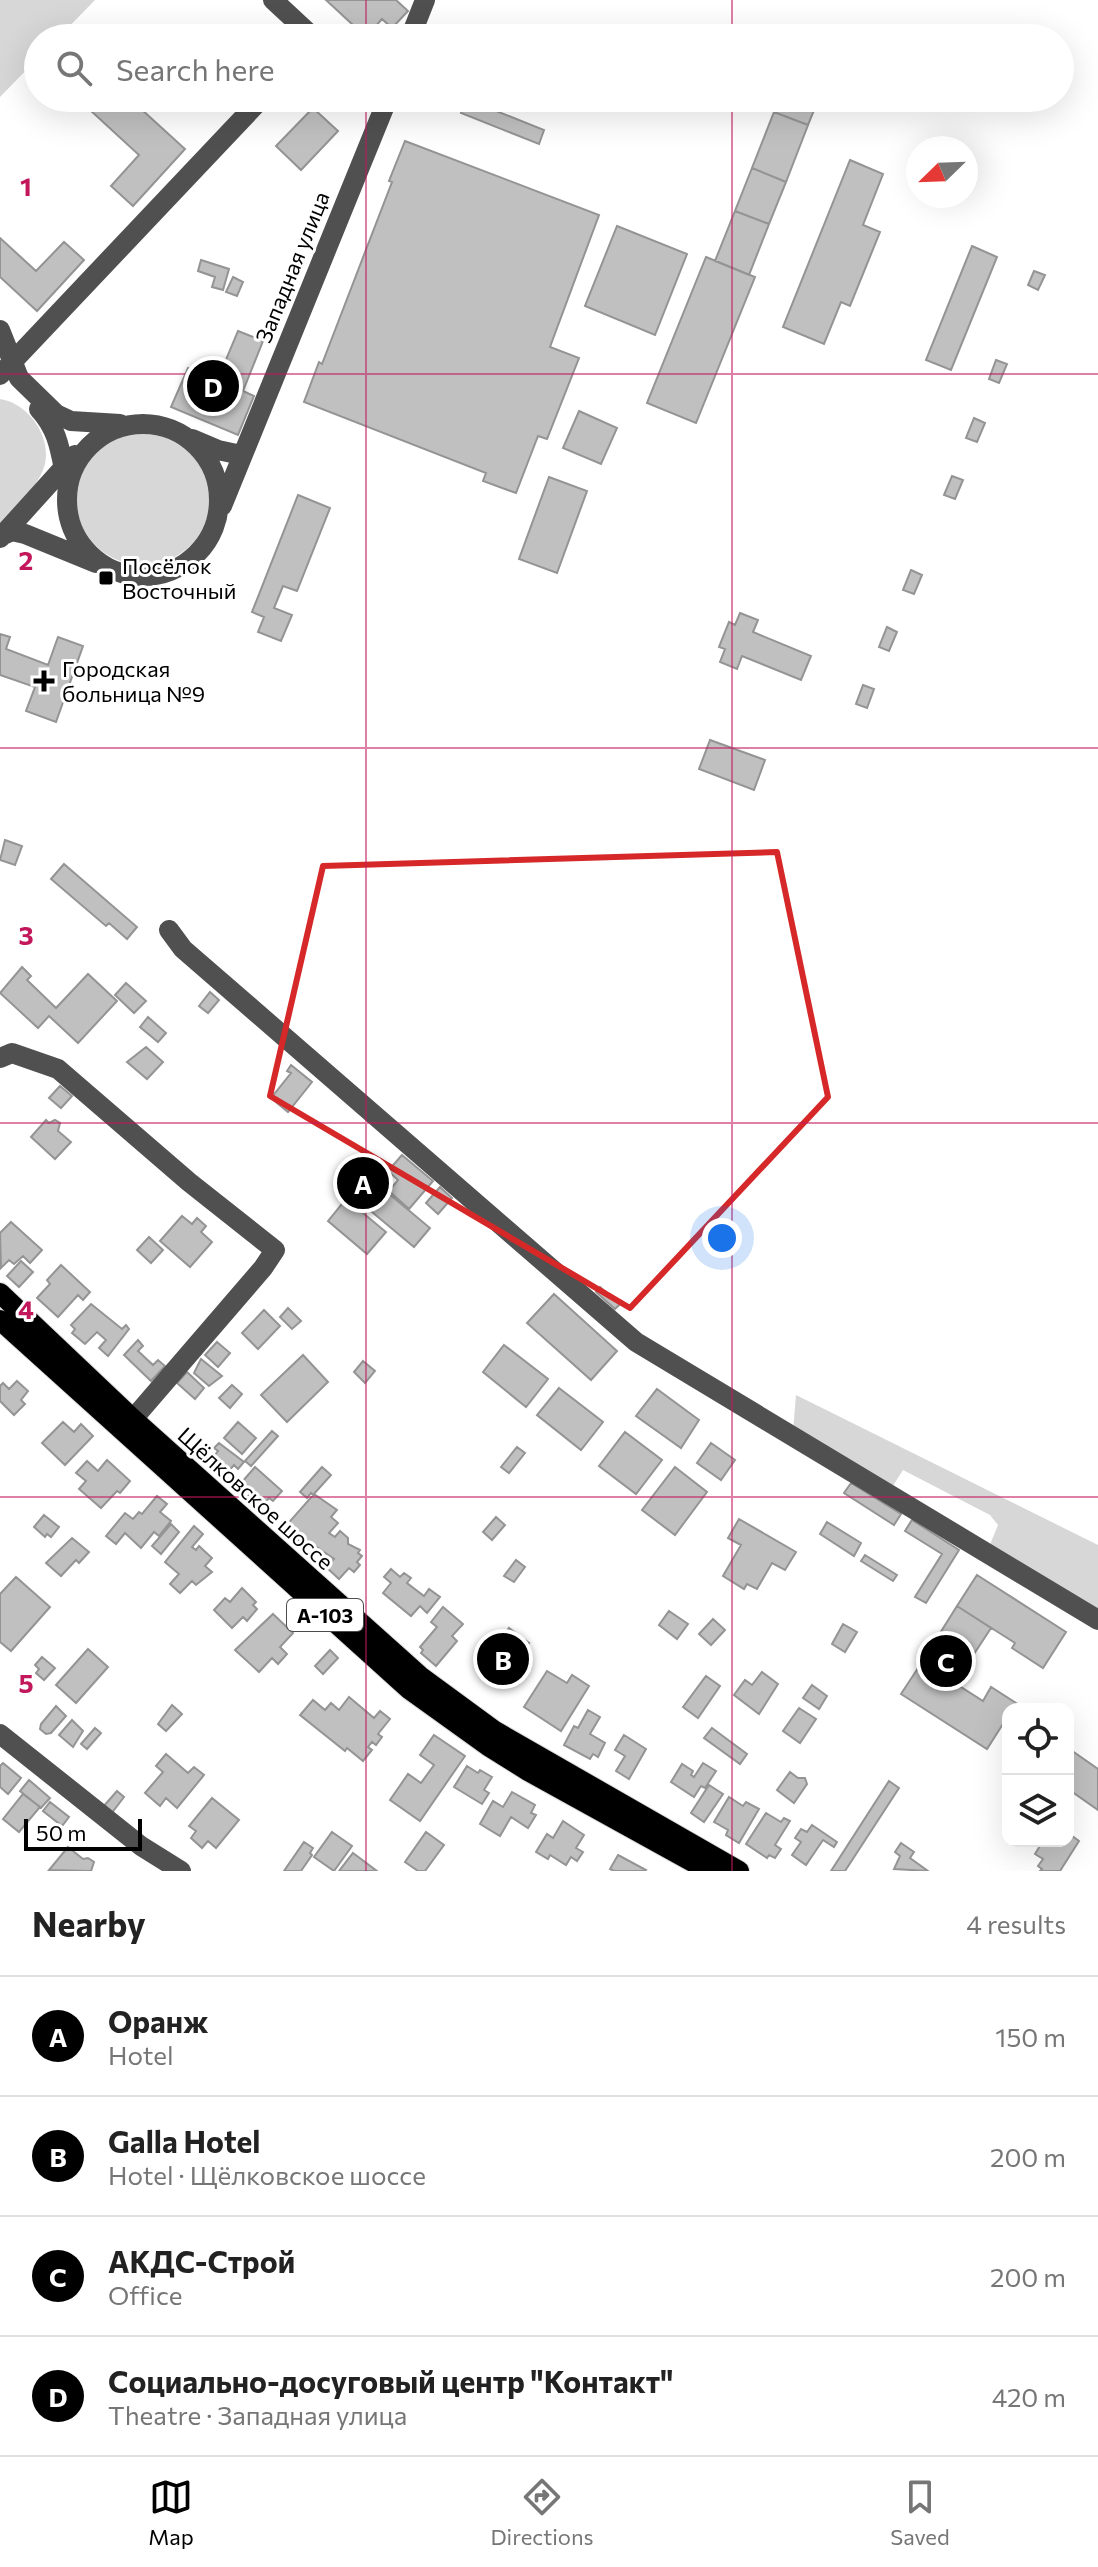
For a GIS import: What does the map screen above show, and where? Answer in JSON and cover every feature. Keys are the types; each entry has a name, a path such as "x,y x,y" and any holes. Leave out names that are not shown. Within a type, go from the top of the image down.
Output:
{"main road":[{"name":"Щёлковское шоссе","path":"0,1293 133,1419 420,1676 495,1731 739,1871"},
{"name":"Щёлковское шоссе","path":"0,1320 410,1690 528,1771 683,1864 709,1871"}],"street":[{"path":"273,0 299,24"},
{"path":"416,24 425,0"},
{"path":"6,368 249,112"},
{"name":"Западная улица","path":"216,521 381,112"},
{"path":"0,330 6,368 56,414 71,421 157,425 218,450 241,455"},
{"path":"0,384 10,385 22,392 50,421 58,438 64,466 73,530 85,549 105,566"},
{"path":"1,537 84,447 115,429 136,424"},
{"path":"1,537 12,531 25,534 121,573 142,576 174,570 201,550 216,521 218,489 212,468 200,450 184,436"},
{"path":"68,488 78,461 97,440"},
{"path":"169,930 193,959 636,1342 1098,1620"},
{"path":"0,1058 12,1053 58,1069 189,1182 275,1250 133,1419"},
{"path":"0,1734 118,1828 181,1871"}],"highlighted area":[{"path":"777,852 828,1097 630,1308 270,1096 323,866"}],"shaded area":[{"path":"0,0 95,0 72,24 24,24 24,72 0,97"},
{"path":"0,399 11,402 30,415 42,435 46,458 35,484 0,524"},
{"path":"143,431 169,436 190,451 205,472 210,498 205,524 190,545 169,560 143,565 117,560 96,545 81,524 76,498 81,472 96,451 117,436"},
{"path":"796,1395 1098,1545 1098,1610 989,1547 998,1525 990,1515 903,1470 891,1489 793,1431"}],"building":[{"path":"326,0 396,0 408,11 396,24 388,24 382,19 378,24 352,24"},
{"path":"92,112 144,112 185,149 133,206 111,186 139,155"},
{"path":"309,112 317,112 338,131 301,170 276,146"},
{"path":"499,112 544,130 539,144 461,113"},
{"path":"774,112 813,112 808,125"},
{"path":"774,112 808,125 786,182 752,168"},
{"path":"405,141 599,215 550,347 579,358 547,439 538,436 516,493 483,481 486,473 304,402 319,362 322,364"},
{"path":"850,160 883,174 863,225 880,232 850,306 841,302 824,344 783,327"},
{"path":"752,168 786,182 769,224 735,211"},
{"path":"735,211 769,224 749,275 715,261"},
{"path":"617,226 687,254 655,335 585,306"},
{"path":"0,238 36,271 64,242 84,260 37,311 0,277"},
{"path":"972,246 997,257 951,370 926,360"},
{"path":"706,257 755,277 696,423 647,403"},
{"path":"201,260 229,269 223,290 212,287 215,277 198,271"},
{"path":"1034,271 1045,275 1038,290 1028,285"},
{"path":"233,277 243,282 237,296 226,292"},
{"path":"238,331 263,341 243,391 254,396 238,435 171,407 188,368 217,381"},
{"path":"996,360 1007,364 999,383 989,379"},
{"path":"579,411 617,428 601,464 563,448"},
{"path":"974,418 985,423 977,442 966,438"},
{"path":"952,476 963,480 955,499 944,495"},
{"path":"549,477 587,491 557,573 519,559"},
{"path":"298,495 330,508 297,591 283,586 274,608 292,615 281,641 258,632 264,617 252,612"},
{"path":"911,570 922,575 914,594 903,590"},
{"path":"740,613 758,620 753,632 811,656 801,680 742,656 737,669 720,662 725,649 719,647 729,622 735,625"},
{"path":"887,627 897,632 889,651 879,647"},
{"name":"Городская больница №9","path":"0,634 10,637 6,649 48,665 58,637 83,646 56,722 26,711 35,687 0,675"},
{"path":"863,685 874,689 867,708 856,704"},
{"path":"710,740 765,760 754,790 699,769"},
{"path":"5,840 22,846 15,865 0,860"},
{"path":"64,864 137,927 127,939 109,923 106,926 51,879"},
{"path":"22,967 31,976 27,980 56,1008 88,974 117,1001 78,1043 49,1016 38,1028 0,993"},
{"path":"126,983 146,1001 134,1013 115,995"},
{"path":"210,992 219,1000 208,1013 199,1006"},
{"path":"148,1017 166,1033 158,1042 140,1027"},
{"path":"146,1047 163,1062 147,1079 127,1062"},
{"path":"291,1065 312,1082 288,1112 271,1098 291,1073 287,1071"},
{"path":"60,1086 72,1096 61,1108 49,1098"},
{"path":"46,1120 60,1123 58,1131 71,1142 55,1159 31,1137"},
{"path":"402,1155 433,1181 409,1209 389,1191 398,1180 388,1171"},
{"path":"364,1173 430,1228 414,1247 348,1192"},
{"path":"440,1187 452,1198 438,1214 426,1203"},
{"path":"346,1199 386,1232 367,1254 328,1221"},
{"path":"182,1216 192,1224 197,1218 206,1226 201,1232 212,1242 190,1267 160,1241"},
{"path":"11,1222 42,1250 30,1263 23,1256 14,1264 9,1260 1,1268 0,1233"},
{"path":"149,1237 163,1250 151,1263 137,1250"},
{"path":"21,1261 33,1272 19,1287 7,1276"},
{"path":"61,1265 90,1292 83,1300 78,1295 58,1317 37,1298 50,1284 47,1280"},
{"path":"600,1287 620,1304 615,1309 596,1292"},
{"path":"554,1294 617,1351 591,1380 527,1323"},
{"path":"91,1304 122,1329 126,1325 129,1329 108,1356 99,1348 106,1340 97,1332 85,1344 72,1333 75,1329 71,1325"},
{"path":"288,1308 301,1321 292,1329 280,1317"},
{"path":"264,1310 280,1326 258,1349 242,1333"},
{"path":"138,1340 143,1346 138,1351 153,1365 158,1360 165,1366 151,1381 124,1355"},
{"path":"217,1342 230,1353 218,1367 205,1355"},
{"path":"504,1345 548,1379 526,1407 483,1372"},
{"path":"303,1355 328,1382 287,1422 261,1395"},
{"path":"201,1359 222,1376 209,1386 194,1373"},
{"path":"363,1361 375,1371 365,1383 354,1372"},
{"path":"187,1372 204,1388 195,1399 177,1383"},
{"path":"17,1381 28,1391 21,1400 25,1404 14,1415 0,1401 0,1386 3,1383 9,1389"},
{"path":"232,1385 242,1394 230,1408 219,1398"},
{"path":"559,1388 603,1422 581,1450 537,1415"},
{"path":"657,1389 699,1420 681,1448 636,1416"},
{"path":"63,1422 74,1432 81,1424 93,1436 65,1465 42,1443"},
{"path":"238,1422 256,1438 242,1454 224,1438"},
{"path":"272,1431 278,1436 251,1466 245,1461"},
{"path":"625,1432 662,1460 636,1494 599,1466"},
{"path":"219,1443 244,1462 238,1469 234,1465 226,1474 210,1461 218,1451 214,1448"},
{"path":"711,1443 735,1460 721,1480 697,1463"},
{"path":"517,1447 525,1453 509,1473 501,1467"},
{"path":"107,1460 130,1481 101,1508 79,1489 86,1481 76,1473 87,1461 98,1471"},
{"path":"255,1467 282,1491 273,1501 269,1498 261,1507 248,1496 252,1491 242,1482"},
{"path":"322,1467 331,1475 307,1498 300,1492"},
{"path":"675,1467 707,1492 675,1535 642,1510"},
{"path":"851,1483 901,1514 894,1525 844,1493"},
{"path":"314,1494 337,1510 331,1517 338,1523 329,1533 335,1537 340,1531 348,1538 348,1544 360,1550 358,1553 362,1556 354,1572 349,1568 339,1579 326,1567 334,1559 308,1541 304,1545 284,1528"},
{"path":"157,1496 167,1504 160,1512 171,1521 159,1536 154,1532 141,1548 125,1533 116,1544 106,1536 125,1513 133,1519 139,1512 142,1514"},
{"path":"44,1515 59,1527 51,1537 47,1534 45,1537 34,1527"},
{"path":"496,1517 505,1525 492,1540 483,1532"},
{"path":"739,1519 796,1552 785,1570 772,1563 757,1589 747,1584 744,1589 723,1576 741,1545 728,1538"},
{"path":"912,1520 959,1550 926,1603 915,1597 942,1554 905,1531"},
{"path":"827,1522 861,1543 854,1556 820,1534"},
{"path":"171,1524 179,1532 161,1554 152,1546"},
{"path":"194,1526 203,1534 192,1547 196,1550 199,1546 212,1558 205,1566 212,1572 196,1585 192,1581 180,1593 170,1584 179,1574 165,1562"},
{"path":"72,1538 89,1552 61,1576 46,1563"},
{"path":"865,1555 897,1575 893,1581 861,1561"},
{"path":"516,1560 525,1567 514,1582 504,1576"},
{"path":"391,1569 400,1577 404,1573 411,1578 407,1583 424,1596 429,1589 440,1597 427,1613 420,1606 411,1616 383,1593 391,1583 384,1577"},
{"path":"977,1575 1066,1632 1043,1668 1012,1648 1015,1643 957,1606"},
{"path":"16,1577 50,1607 11,1651 0,1642 0,1594"},
{"path":"242,1588 256,1602 253,1605 257,1609 247,1621 243,1617 232,1628 214,1610 225,1598 230,1602"},
{"path":"957,1606 991,1628 955,1683 922,1662"},
{"path":"443,1607 463,1624 452,1636 457,1641 436,1666 421,1653 423,1650 420,1647 437,1627 431,1622"},
{"path":"669,1611 688,1624 677,1639 659,1625"},
{"path":"273,1614 293,1633 280,1647 287,1654 278,1664 272,1658 259,1672 235,1650"},
{"path":"713,1619 725,1630 711,1645 699,1634"},
{"path":"843,1624 857,1632 845,1652 832,1644"},
{"path":"509,1628 529,1643 497,1686 477,1671"},
{"path":"88,1649 108,1667 76,1703 56,1685"},
{"path":"330,1650 338,1658 323,1674 315,1666"},
{"path":"42,1657 55,1668 44,1680 36,1673 39,1669 35,1665"},
{"path":"922,1662 983,1701 991,1687 1016,1703 1002,1703 1002,1725 987,1749 901,1694"},
{"path":"547,1671 567,1683 572,1675 589,1686 561,1731 524,1707"},
{"path":"762,1672 778,1684 759,1714 734,1695 745,1680 752,1685"},
{"path":"706,1676 720,1686 698,1718 683,1707"},
{"path":"812,1685 827,1696 819,1709 803,1698"},
{"path":"349,1697 374,1718 380,1711 390,1719 378,1734 382,1737 376,1745 372,1742 368,1747 372,1750 363,1761 347,1748 345,1751 300,1715 313,1700 325,1710 331,1703 339,1710"},
{"path":"172,1705 182,1714 166,1731 158,1724"},
{"path":"56,1706 66,1716 51,1733 46,1734 40,1729 41,1724"},
{"path":"799,1708 816,1719 800,1743 783,1731"},
{"path":"588,1710 600,1717 590,1734 605,1743 598,1757 593,1754 590,1759 564,1745 574,1726 578,1728"},
{"path":"72,1720 83,1731 73,1747 59,1735"},
{"path":"95,1728 101,1733 87,1749 81,1744"},
{"path":"712,1728 747,1754 740,1764 704,1738"},
{"path":"434,1735 465,1756 420,1821 390,1800 408,1774 421,1783 434,1765 420,1755"},
{"path":"624,1735 646,1749 629,1779 616,1771 625,1756 615,1750"},
{"path":"1074,1752 1098,1769 1098,1810 1074,1793"},
{"path":"166,1754 188,1773 194,1767 204,1775 177,1808 166,1798 160,1806 145,1793 163,1772 156,1766"},
{"path":"3,1763 21,1778 8,1794 0,1787 0,1766"},
{"path":"703,1763 716,1771 705,1788 701,1786 694,1797 671,1782 682,1764 693,1771 691,1775 694,1777"},
{"path":"467,1766 492,1777 484,1790 489,1793 482,1804 454,1787"},
{"path":"790,1772 798,1778 805,1778 807,1784 794,1803 777,1790"},
{"path":"29,1780 50,1798 41,1808 20,1791"},
{"path":"889,1781 899,1788 845,1871 831,1871"},
{"path":"709,1785 723,1794 704,1822 691,1813"},
{"path":"117,1791 124,1797 111,1814 103,1807"},
{"path":"512,1792 535,1805 531,1813 536,1815 528,1828 511,1817 500,1836 480,1824 493,1801 503,1807"},
{"path":"23,1794 40,1807 19,1832 3,1819"},
{"path":"729,1797 743,1806 746,1802 759,1809 739,1843 726,1835 728,1830 714,1822"},
{"path":"212,1798 239,1820 216,1848 208,1841 202,1848 191,1838 196,1831 189,1826"},
{"path":"50,1802 69,1817 62,1826 43,1811"},
{"path":"766,1813 781,1822 784,1818 790,1821 775,1845 781,1849 775,1858 769,1855 767,1858 746,1844"},
{"path":"563,1821 584,1835 576,1848 583,1852 577,1861 571,1857 566,1865 550,1855 548,1859 536,1852 547,1834 553,1838"},
{"path":"812,1825 837,1842 834,1847 823,1840 806,1865 792,1855 801,1842 795,1838 801,1829 807,1832"},
{"path":"332,1832 352,1846 334,1871 314,1857"},
{"path":"426,1832 444,1845 425,1871 418,1871 405,1862"},
{"path":"1074,1837 1079,1841 1060,1871 1040,1871 1042,1869 1038,1866 1043,1859 1035,1854 1039,1847 1074,1847"},
{"path":"304,1842 313,1848 301,1871 284,1871"},
{"path":"901,1843 914,1852 910,1858 928,1871 894,1869 900,1856 895,1852"},
{"path":"68,1847 83,1859 94,1862 91,1871 49,1870"},
{"path":"353,1853 377,1871 339,1871"},
{"path":"618,1855 646,1870 610,1869"}],"place":[{"name":"Социально-досуговый центр \"Контакт\"","path":"213,386"},
{"name":"Посёлок Восточный","path":"106,578"},
{"name":"Городская больница №9","path":"44,681"},
{"name":"Оранж","path":"363,1183"},
{"name":"Galla Hotel","path":"503,1659"},
{"name":"АКДС-Строй","path":"946,1661"}]}
